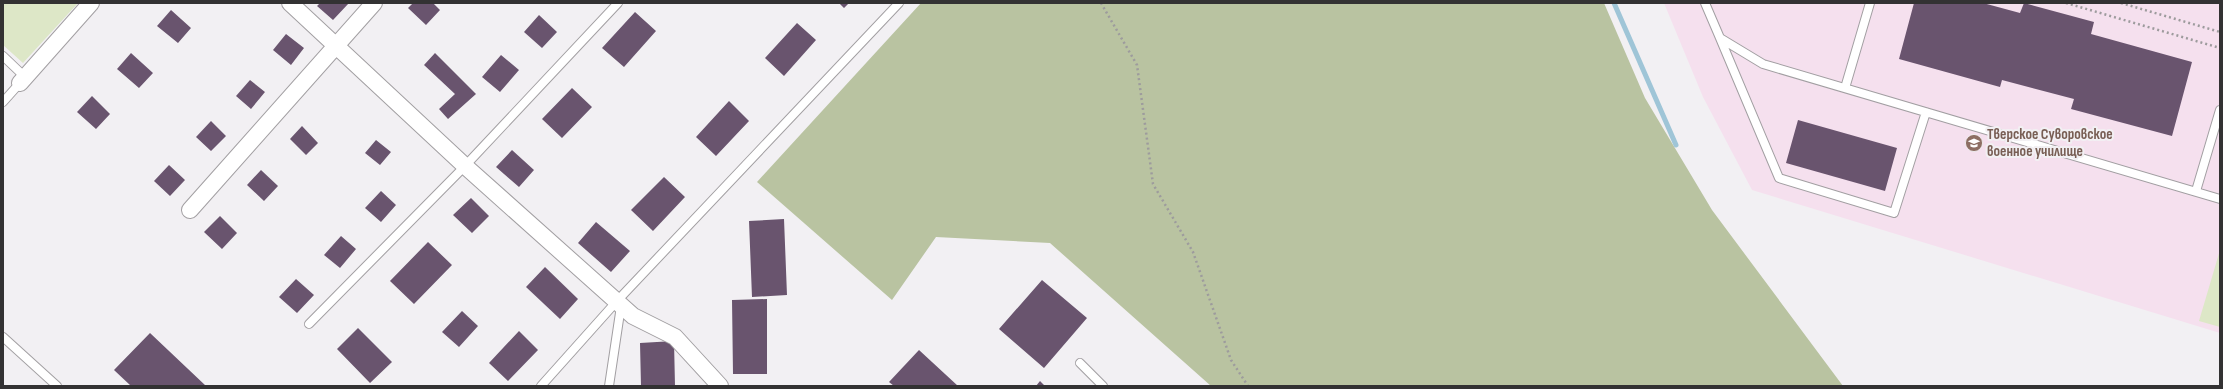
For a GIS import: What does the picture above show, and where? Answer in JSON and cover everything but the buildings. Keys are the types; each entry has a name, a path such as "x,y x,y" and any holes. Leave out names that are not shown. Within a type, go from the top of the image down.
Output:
{"street":[{"path":"23,80 91,3"},
{"path":"290,3 465,166 633,316 675,337 720,386"},
{"path":"190,210 374,3"}],"lane":[{"path":"309,324 465,166 618,3"},
{"path":"541,386 899,3"},
{"path":"1705,3 1779,178 1894,213 1926,112"},
{"path":"1845,88 1870,3"},
{"path":"1720,38 1763,64 2220,199"},
{"path":"3,56 23,80 3,102"},
{"path":"2196,192 2220,110"},
{"path":"608,386 619,303"},
{"path":"3,338 57,386"},
{"path":"1080,363 1103,386"}],"path":[{"path":"1101,3 1137,65 1154,184 1193,252 1231,360 1248,386"},
{"path":"2066,3 2220,48"},
{"path":"2121,3 2220,32"}],"shaded area":[{"name":"Тверское Суворовское военное училище","path":"1664,3 2220,3 2220,333 1752,190 1703,97"}],"green space":[{"path":"3,3 78,3 23,63 3,45"},
{"path":"921,3 1604,3 1645,98 1712,210 1843,386 1211,386 1050,243 936,237 892,300 757,182"},
{"path":"2220,250 2220,327 2199,321"}],"waterway":[{"path":"1614,3 1676,145"}],"place":[{"name":"Тверское Суворовское военное училище","path":"1974,143"}]}
